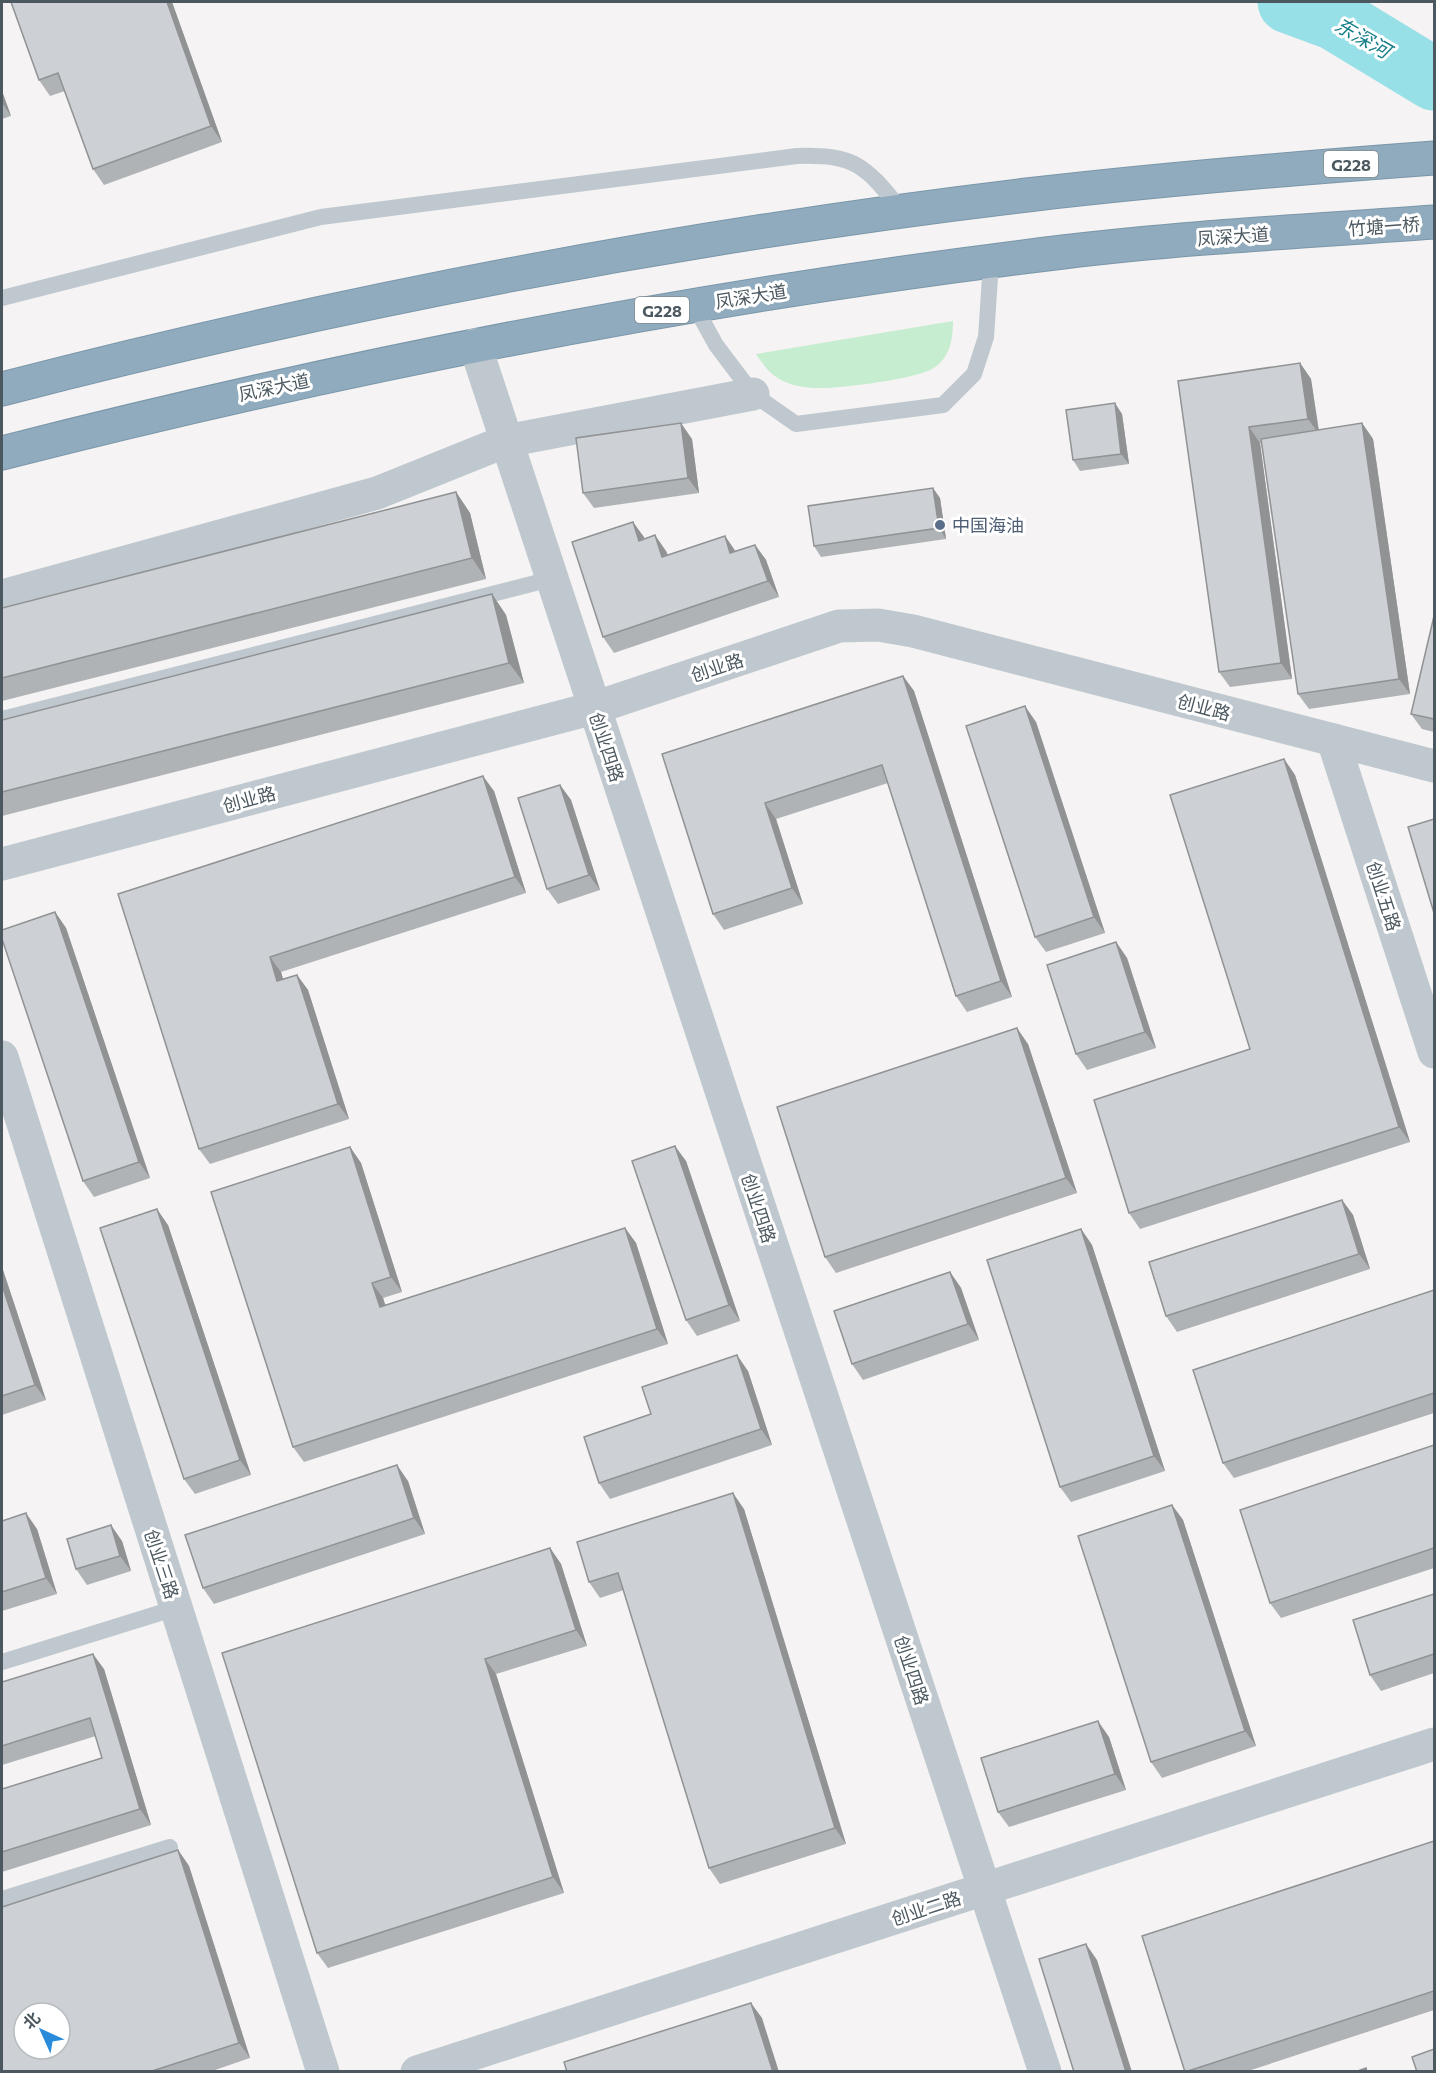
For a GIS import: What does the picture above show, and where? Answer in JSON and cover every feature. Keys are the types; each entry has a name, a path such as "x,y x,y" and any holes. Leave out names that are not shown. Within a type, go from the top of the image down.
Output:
{"highway":[{"name":"G228","path":"2,389 226,334 509,275 902,211 1124,184 1268,170 1434,158"},
{"name":"竹塘一桥","path":"1333,230 1434,222"},
{"name":"凤深大道","path":"2,453 253,391 475,345 694,305 991,262 1188,239 1333,230"}],"street":[{"name":"创业四路","path":"475,345 1045,2072"},
{"path":"2,596 377,493 506,441 753,394"},
{"name":"创业路","path":"2,864 594,708 838,626 878,625 913,632 1434,766"},
{"name":"创业五路","path":"1333,740 1434,1052"},
{"name":"创业三路","path":"2,1057 323,2072"},
{"name":"创业二路","path":"417,2072 1434,1744"}],"lane":[{"path":"2,298 321,217 797,156 832,156 848,160 873,177 902,211"},
{"path":"694,305 716,345 753,394 796,424 943,405 974,375 986,337 991,262"},
{"path":"2,719 551,579"},
{"path":"2,1662 176,1608"},
{"path":"2,1899 170,1847"}],"green space":[{"path":"953,321 947,354 938,365 923,373 894,380 827,388 799,386 777,378 756,354"}],"building":[{"path":"11,2 167,2 211,126 93,169 58,73 39,80"},
{"path":"1300,363 1308,419 1249,427 1281,663 1219,672 1178,381"},
{"path":"1115,403 1121,454 1073,460 1066,410"},
{"path":"681,423 688,478 583,493 576,438"},
{"path":"1362,423 1399,679 1298,694 1261,439"},
{"path":"933,488 939,528 814,546 808,506"},
{"path":"456,492 472,558 2,678 2,608"},
{"path":"633,522 639,541 655,535 662,557 725,536 730,553 755,545 768,581 603,637 572,542"},
{"path":"492,594 509,663 2,792 2,720"},
{"path":"1434,616 1434,719 1411,714"},
{"path":"903,676 1001,981 956,996 882,765 765,803 792,888 713,914 662,754"},
{"path":"1025,706 1094,917 1035,937 966,726"},
{"path":"1284,759 1399,1127 1129,1213 1094,1100 1250,1049 1170,795"},
{"path":"483,776 515,877 270,957 277,981 297,975 338,1104 199,1149 118,894"},
{"path":"560,785 589,875 547,889 518,798"},
{"path":"1434,819 1434,913 1408,827"},
{"path":"55,912 139,1162 83,1181 2,939 2,930"},
{"path":"1116,942 1145,1032 1076,1054 1047,965"},
{"path":"1017,1028 1066,1178 825,1257 777,1107"},
{"path":"675,1146 729,1305 686,1320 632,1161"},
{"path":"350,1147 391,1277 372,1283 380,1307 625,1228 657,1329 293,1447 211,1192"},
{"path":"1342,1200 1359,1254 1166,1316 1149,1262"},
{"path":"157,1209 240,1460 184,1479 100,1228"},
{"path":"1081,1229 1154,1456 1060,1487 987,1260"},
{"path":"950,1272 968,1324 852,1364 834,1311"},
{"path":"2,1285 35,1385 2,1396"},
{"path":"1434,1290 1434,1393 1223,1463 1193,1370"},
{"path":"737,1355 761,1429 599,1483 584,1437 651,1414 642,1387"},
{"path":"1434,1445 1434,1548 1270,1603 1240,1510"},
{"path":"397,1465 414,1518 203,1588 185,1535"},
{"path":"733,1493 835,1828 709,1868 618,1573 589,1582 577,1542"},
{"path":"1172,1505 1245,1731 1151,1762 1078,1536"},
{"path":"26,1513 46,1578 2,1592 2,1521"},
{"path":"111,1525 120,1556 76,1569 67,1539"},
{"path":"550,1548 576,1630 485,1659 553,1877 317,1953 222,1653"},
{"path":"1434,1594 1434,1654 1370,1675 1353,1620"},
{"path":"93,1654 140,1809 2,1852 2,1789 102,1758 90,1718 2,1746 2,1682"},
{"path":"1098,1721 1115,1774 998,1812 981,1758"},
{"path":"1434,1841 1434,1991 1185,2072 1142,1936"},
{"path":"178,1850 239,2043 149,2072 2,2072 2,1907"},
{"path":"1086,1944 1126,2072 1074,2072 1039,1959"},
{"path":"751,2003 773,2072 567,2072 564,2062"},
{"path":"1434,2049 1434,2072 1417,2072 1412,2057"},
{"path":"1366,2068 1367,2072 1355,2072"}],"waterway":[{"name":"东深河","path":"1289,2 1335,19 1434,79"}],"place":[{"name":"中国海油","path":"940,525"}]}
